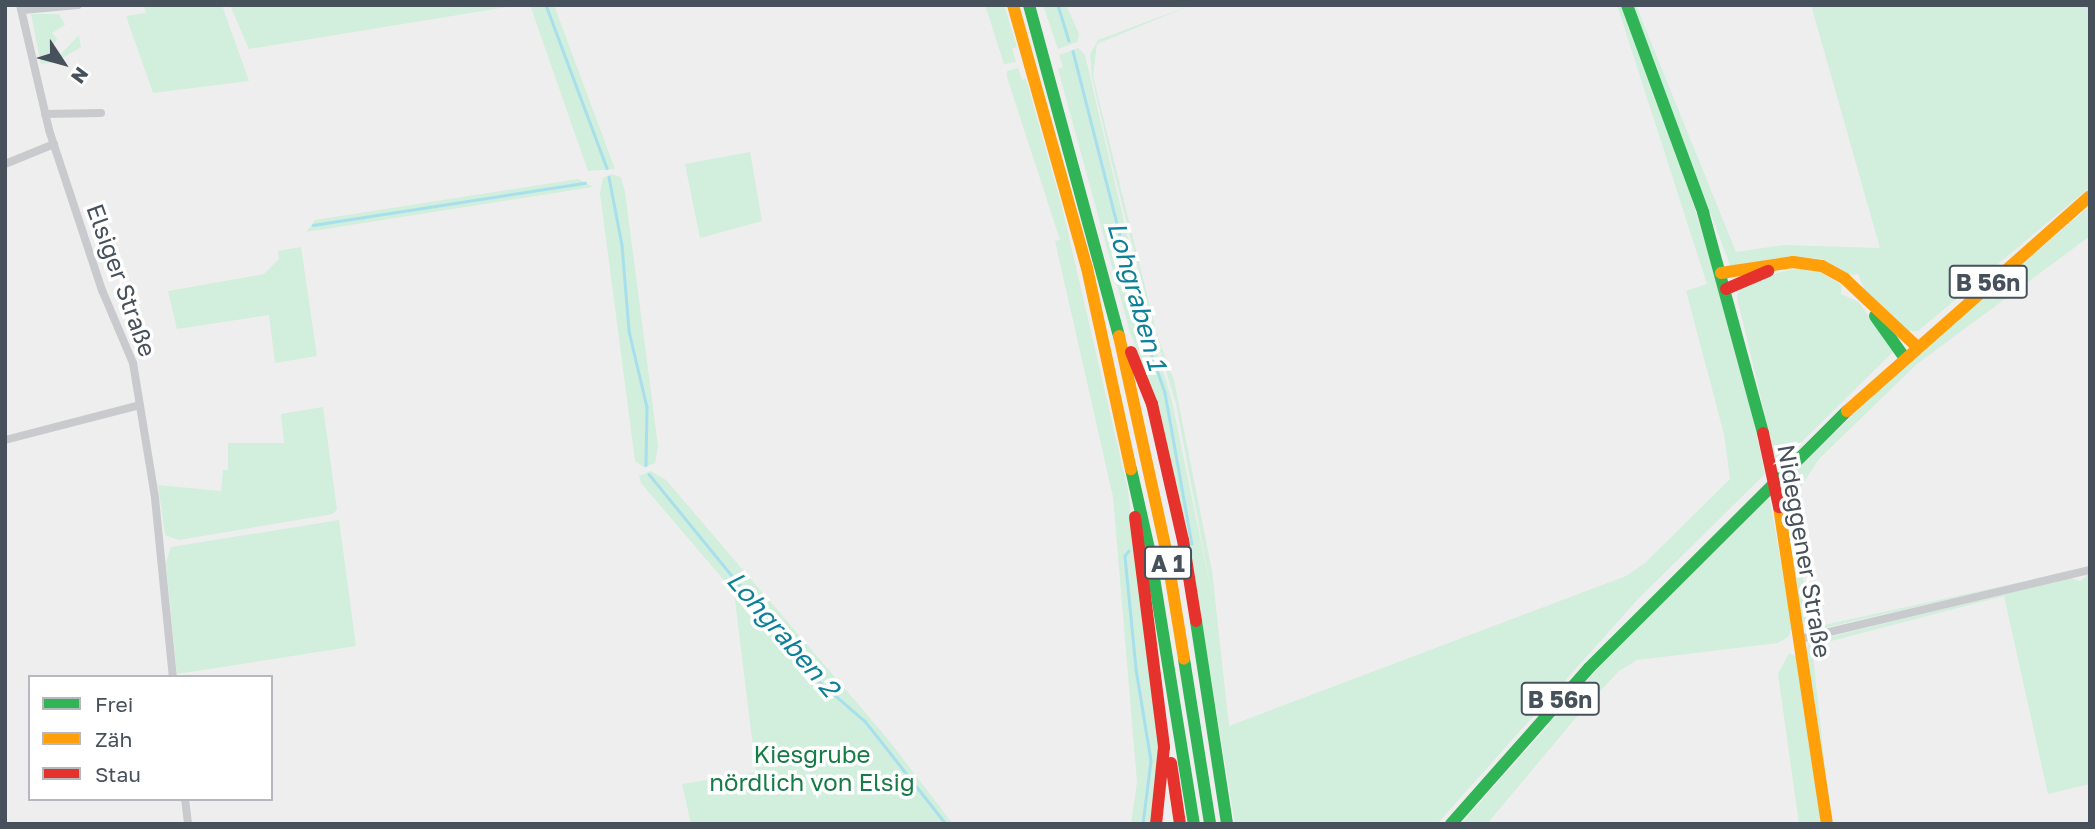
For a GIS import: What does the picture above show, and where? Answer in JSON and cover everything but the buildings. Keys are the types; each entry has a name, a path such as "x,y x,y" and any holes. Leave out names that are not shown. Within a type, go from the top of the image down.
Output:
{"main road":[{"name":"A 1","path":"1013,5 1087,268 1133,472 1165,631 1194,824"},
{"name":"A 1","path":"1029,5 1112,305 1167,555 1210,824"},
{"name":"Nideggener Straße","path":"1627,5 1721,273 1763,433 1779,506 1827,824"},
{"name":"B 56n","path":"1451,824 1628,626 1904,356 2090,196"},
{"path":"1726,289 1780,264"},
{"path":"1721,273 1780,264 1822,266 1845,279 1916,346"},
{"path":"1863,298 1904,356"},
{"path":"1112,305 1152,404 1183,540 1227,824"},
{"path":"1133,472 1137,555 1180,824"},
{"path":"1156,824 1164,774 1159,702"}],"street":[{"name":"Elsiger Straße","path":"78,5 22,8 54,144 105,300 132,357 161,545 173,675"},
{"path":"45,114 101,113"},
{"path":"5,164 54,144"},
{"path":"5,440 140,405"},
{"path":"1800,639 2090,570"},
{"path":"185,801 188,824"}],"green space":[{"path":"144,5 222,5 249,81 153,93 126,16 146,13"},
{"path":"230,5 519,5 249,49"},
{"path":"530,5 554,5 615,169 588,171"},
{"path":"985,5 1004,5 1017,47 1012,49 1016,62 1004,64"},
{"path":"1043,5 1066,5 1079,34 1077,42 1058,49"},
{"path":"1191,5 1097,44 1093,76 1157,335 1174,380 1212,571 1229,726 1626,576 1645,563 1730,479 1724,434 1686,291 1707,284 1617,5 1623,5 1687,184 1737,345 1765,474 1638,599 1437,824 1235,824 1198,598 1151,388 1129,329 1058,69 1063,67 1059,55 1078,48 1085,55 1149,328 1171,397 1212,595 1176,404 1153,327 1111,160 1092,77 1090,54 1098,40"},
{"path":"1631,5 1636,5 1736,252 1784,245 1880,248 1811,5 2090,5 2090,187 1918,331 1907,331 1865,291 1858,274 1850,275 1822,259 1790,256 1731,267"},
{"path":"31,14 59,14 65,25 52,33 57,39 51,50 57,58 79,35 81,47 56,62 41,64"},
{"path":"1018,68 1022,80 1026,79 1062,207 1128,490 1159,755 1151,824 1131,824 1137,782 1113,497 1055,241 1060,240 1007,77 1007,71"},
{"path":"750,152 762,221 700,238 685,164"},
{"path":"611,174 621,177 625,192 658,446 655,463 644,467 635,461 600,193 603,178"},
{"path":"578,179 593,187 306,232 315,220"},
{"path":"2090,206 2090,236 1917,364 1819,459 1793,499 1807,609 1819,626 2090,567 1811,631 1801,619 1781,483 1926,346"},
{"path":"301,247 317,356 275,363 269,315 177,329 168,291 264,274 279,259 278,251"},
{"path":"1798,268 1820,272 1842,285 1841,294 1859,302 1893,352 1777,466 1737,297 1740,288 1764,276"},
{"path":"323,407 337,509 333,514 179,540 165,535 158,485 221,491 223,470 228,470 228,443 284,443 281,414"},
{"name":"Kiesgrube nördlich von Elsig","path":"651,471 666,480 887,738 953,824 691,824 682,784 756,772 734,592 641,483 639,476"},
{"path":"1769,495 1792,627 1788,637 1778,643 1637,660 1619,671 1584,708 1487,824 1461,824 1604,662"},
{"path":"339,520 356,646 177,674 166,563 171,547"},
{"path":"2090,573 2090,784 2048,794 2004,596 1812,646 1831,824 1806,652 1809,642 2070,578 2080,581"},
{"path":"1789,653 1797,657 1823,824 1799,824 1778,674"}],"waterway":[{"name":"Lohgraben 2","path":"546,5 607,168"},
{"name":"Lohgraben 1","path":"1058,5 1069,40"},
{"path":"2086,5 2090,7"},
{"name":"Lohgraben 1","path":"1073,51 1146,338 1165,393 1192,544"},
{"name":"Lohgraben 2","path":"609,177 622,245 629,331 647,407 646,465"},
{"path":"313,225 585,183"},
{"name":"Lohgraben 2","path":"649,474 816,679 865,721 946,824"},
{"name":"Lohgraben 1","path":"1129,551 1125,556 1136,669 1151,761 1143,824"}],"traffic: fast":[{"path":"1029,5 1119,336"},
{"path":"1627,5 1703,212 1763,433"},
{"path":"1875,316 1904,357"},
{"path":"1451,824 1589,668 1847,411"},
{"path":"1131,469 1150,553 1194,824"},
{"path":"1196,621 1227,824"},
{"path":"1184,659 1210,824"}],"traffic: slow":[{"path":"1013,5 1087,268 1131,469"},
{"path":"1847,411 2090,196"},
{"path":"1721,273 1793,262 1822,266 1845,279 1916,346"},
{"path":"1119,336 1167,555 1184,659"},
{"path":"1779,507 1827,824"}],"traffic: jam":[{"path":"1726,289 1768,271"},
{"path":"1131,352 1152,404 1183,540 1196,621"},
{"path":"1763,433 1779,507"},
{"path":"1135,517 1164,747 1156,824"},
{"path":"1171,763 1180,824"}]}
